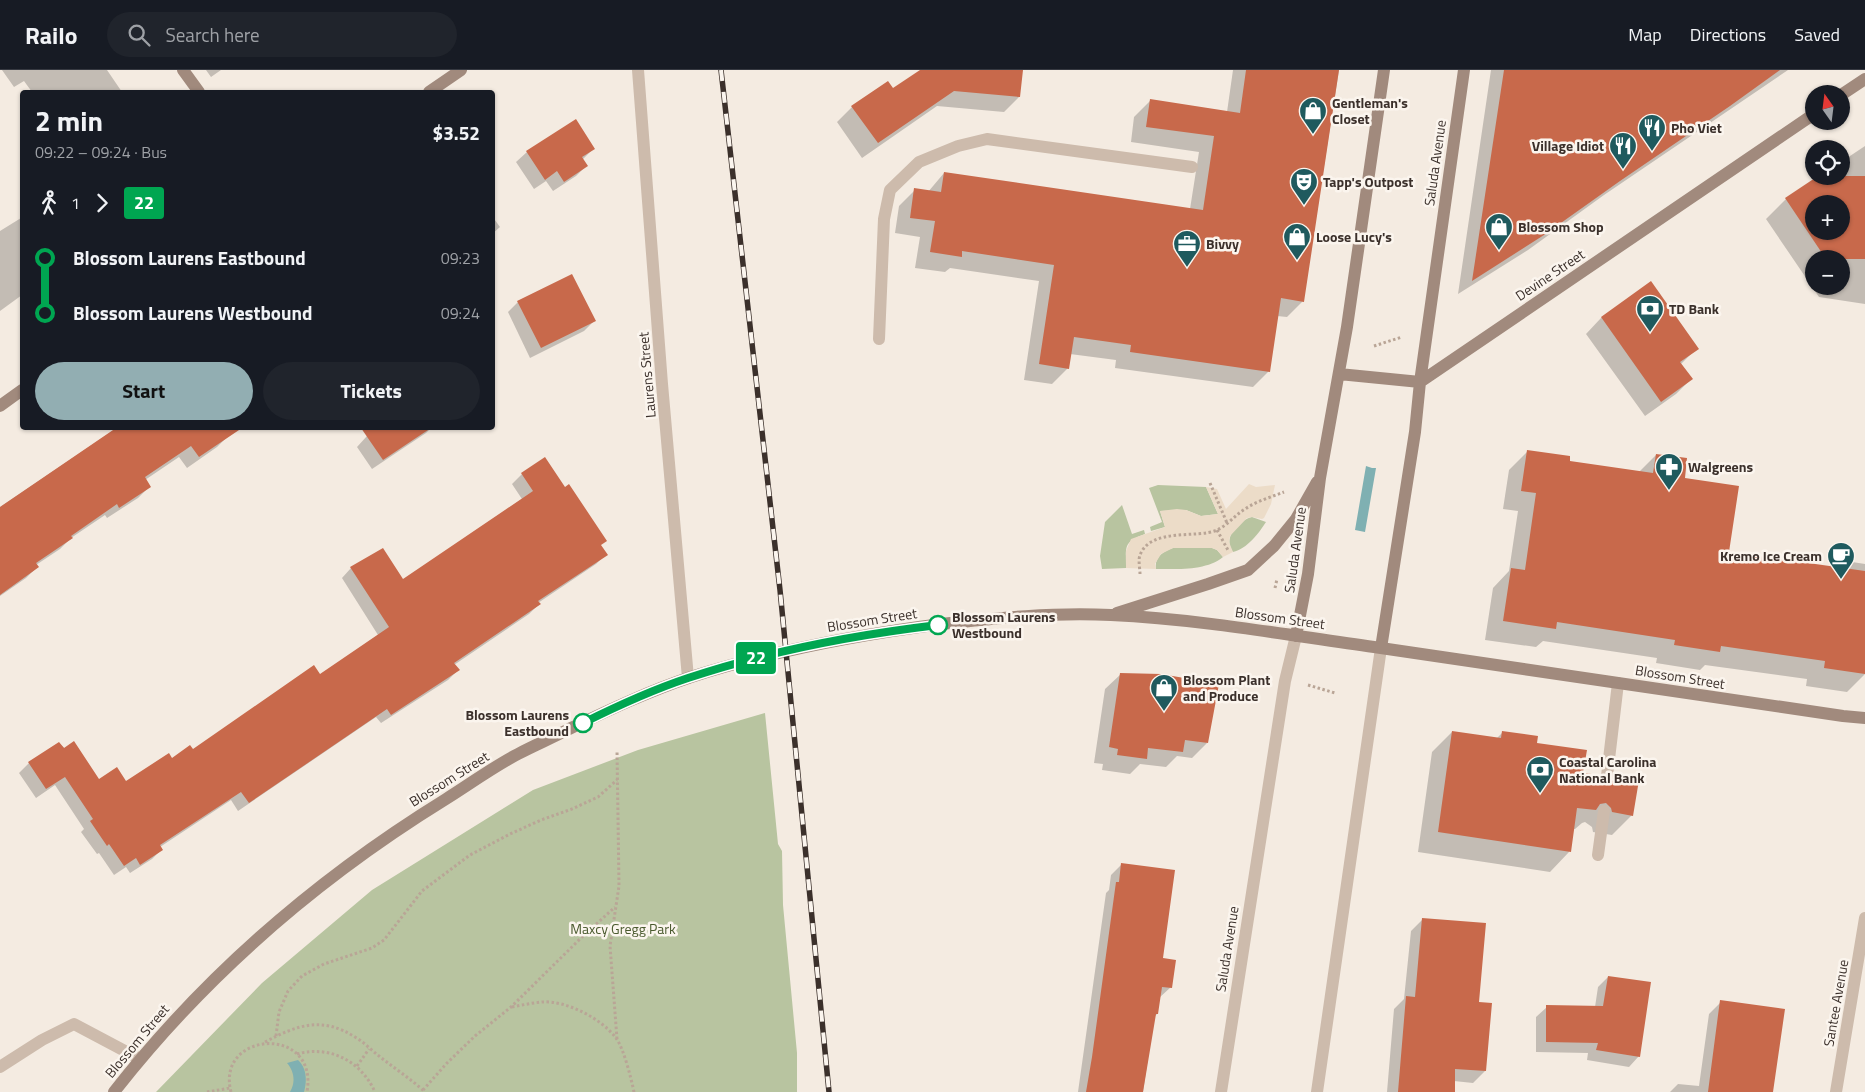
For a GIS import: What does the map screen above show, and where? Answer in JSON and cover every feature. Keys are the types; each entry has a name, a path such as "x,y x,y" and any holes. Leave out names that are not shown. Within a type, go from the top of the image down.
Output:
{"main road":[{"path":"184,70 199,90"},
{"path":"432,90 461,70"},
{"name":"Saluda Avenue","path":"1296,636 1308,574 1320,478 1339,374 1384,70"},
{"name":"Saluda Avenue","path":"1381,648 1415,432 1420,382 1464,70"},
{"path":"1850,89 1865,79"},
{"name":"Devine Street","path":"1420,382 1805,120"},
{"path":"1339,374 1420,382"},
{"path":"0,406 20,391"},
{"path":"1111,615 1248,570 1274,546 1296,519 1320,478"},
{"name":"Blossom Street","path":"114,1092 140,1059 199,993 260,936 362,854 428,810 516,755 614,708 688,678 769,655 827,642 902,629 980,620 1047,615 1111,615 1211,624 1865,718"}],"street":[{"name":"Laurens Street","path":"638,70 662,384 688,678"},
{"path":"879,339 884,219 890,190 919,162 958,146 987,139 1192,167"},
{"name":"Saluda Avenue","path":"1221,1092 1284,690 1296,636"},
{"name":"Saluda Avenue","path":"1317,1092 1381,648"},
{"path":"1607,776 1618,683"},
{"path":"1598,856 1604,811"},
{"name":"Santee Avenue","path":"1836,1092 1865,918"},
{"path":"0,1067 42,1040 74,1024 140,1059"}],"path":[{"path":"1374,346 1407,335"},
{"path":"1210,483 1227,523"},
{"path":"1140,574 1139,556 1146,547 1158,540 1172,535 1204,533 1217,530 1247,508 1284,492"},
{"path":"1217,530 1229,554"},
{"path":"1275,588 1277,578"},
{"path":"1308,685 1335,693"},
{"path":"617,750 619,886 610,946 617,1039 629,1070 634,1092"},
{"path":"276,1036 280,1012 288,991 302,976 324,964 372,948 384,940 422,891 470,855 510,834 598,797 617,780"},
{"path":"207,1092 230,1090 230,1075 234,1063 242,1053 253,1046 287,1030 320,1024 339,1028 356,1038 424,1091 461,1050 511,1007 580,938 616,907"},
{"path":"511,1007 556,1002 582,1011 604,1025 617,1039"},
{"path":"265,1042 277,1043 288,1047 297,1054 305,1065 308,1078 307,1092"},
{"path":"357,1066 369,1049"},
{"path":"297,1054 308,1051 325,1051 343,1058 357,1066 366,1075 376,1092"}],"green space":[{"path":"1158,485 1206,487 1218,514 1201,516 1186,510 1160,511 1165,527 1151,531 1150,527 1162,522 1149,488"},
{"path":"1122,505 1132,534 1144,530 1145,534 1129,542 1126,550 1126,568 1102,569 1100,556 1105,522"},
{"path":"1252,517 1266,522 1248,544 1233,552 1230,547 1230,541 1234,530 1242,522"},
{"path":"1173,548 1212,548 1217,550 1223,557 1216,562 1200,567 1156,569 1158,558"},
{"name":"Maxcy Gregg Park","path":"765,713 778,844 782,851 783,905 797,1053 797,1092 156,1092 262,983 372,890 533,790 638,750"}],"shaded area":[{"path":"1249,484 1256,487 1275,485 1271,504 1264,518 1247,518 1230,536 1229,542 1233,552 1223,557 1217,550 1212,548 1173,548 1161,554 1155,564 1156,569 1126,568 1126,551 1131,539 1165,527 1160,511 1186,510 1201,516 1218,514 1206,487 1217,489 1226,509"}],"water":[{"path":"1366,466 1376,468 1365,532 1355,530"},
{"path":"298,1060 306,1075 304,1092 290,1092 293,1077 287,1063"}],"building":[{"path":"920,70 1023,70 1020,97 954,91 878,143 851,106 888,81 893,88"},
{"path":"1246,70 1339,70 1304,302 1281,298 1270,372 1130,352 1131,345 1074,337 1069,369 1039,364 1054,265 962,251 962,257 930,252 935,221 910,218 914,188 941,192 944,172 1203,210 1214,136 1146,127 1150,99 1240,113"},
{"path":"1504,70 1780,70 1544,235 1472,281"},
{"path":"576,119 595,149 582,157 588,166 564,182 557,171 545,180 526,151"},
{"path":"1850,176 1865,176 1865,259 1850,259 1850,250 1820,250 1813,240 1850,240 1850,195 1805,195 1805,228 1785,198 1805,185 1850,185"},
{"path":"572,274 596,321 541,348 517,301"},
{"name":"TD Bank","path":"1651,281 1699,349 1680,362 1693,379 1661,402 1601,317"},
{"path":"113,430 239,430 199,457 191,446 145,477 151,487 119,508 117,504 71,536 73,538 36,563 39,567 0,595 0,507"},
{"path":"362,430 428,430 383,460"},
{"name":"Walgreens","path":"1527,450 1570,456 1570,461 1653,473 1656,454 1687,458 1685,478 1739,486 1729,552 1865,571 1865,674 1824,668 1825,661 1721,646 1720,652 1674,645 1675,640 1557,622 1556,629 1503,621 1511,568 1525,570 1536,493 1521,491"},
{"path":"545,457 565,487 569,484 607,541 601,545 608,555 538,601 541,604 454,663 460,670 391,715 387,709 249,803 241,792 160,845 163,850 140,865 136,858 124,866 109,844 107,846 90,821 93,819 65,777 46,789 28,762 59,742 64,748 74,741 99,779 117,767 126,781 169,753 172,758 190,745 193,749 314,665 320,674 389,627 350,567 383,548 403,579 533,491 521,473"},
{"name":"Blossom Plant and Produce","path":"1120,673 1161,674 1219,684 1208,743 1185,740 1183,752 1148,748 1147,759 1117,755 1118,749 1109,747"},
{"name":"Coastal Carolina National Bank","path":"1452,731 1501,738 1502,731 1538,736 1537,743 1587,750 1583,773 1599,775 1600,780 1606,784 1611,783 1615,777 1639,780 1633,816 1612,812 1606,803 1600,804 1596,810 1577,808 1571,852 1438,832"},
{"path":"1121,863 1175,870 1163,958 1176,960 1172,988 1162,987 1143,1092 1086,1092 1116,882 1119,882"},
{"path":"1422,918 1486,923 1479,1002 1492,1003 1486,1071 1455,1069 1455,1092 1398,1092 1406,996 1415,997"},
{"path":"1608,976 1651,982 1640,1057 1596,1050 1598,1043 1546,1042 1546,1005 1603,1006"},
{"path":"1720,1000 1785,1009 1773,1092 1708,1092"}],"railway":[{"path":"721,70 780,590 829,1092"}],"bus line":[{"name":"22","path":"583,723 626,702 688,678 760,657 827,642 938,625"}],"place":[{"name":"Gentleman's Closet","path":"1313,135"},
{"name":"Pho Viet","path":"1652,152"},
{"name":"Village Idiot","path":"1623,170"},
{"name":"Tapp's Outpost","path":"1304,206"},
{"name":"Blossom Shop","path":"1499,251"},
{"name":"Loose Lucy's","path":"1297,261"},
{"name":"Bivvy","path":"1187,268"},
{"name":"TD Bank","path":"1650,333"},
{"name":"Walgreens","path":"1669,491"},
{"name":"Kremo Ice Cream","path":"1841,580"},
{"name":"Blossom Laurens Westbound","path":"938,625"},
{"name":"Blossom Plant and Produce","path":"1164,712"},
{"name":"Blossom Laurens Eastbound","path":"583,723"},
{"name":"Coastal Carolina National Bank","path":"1540,794"}]}
